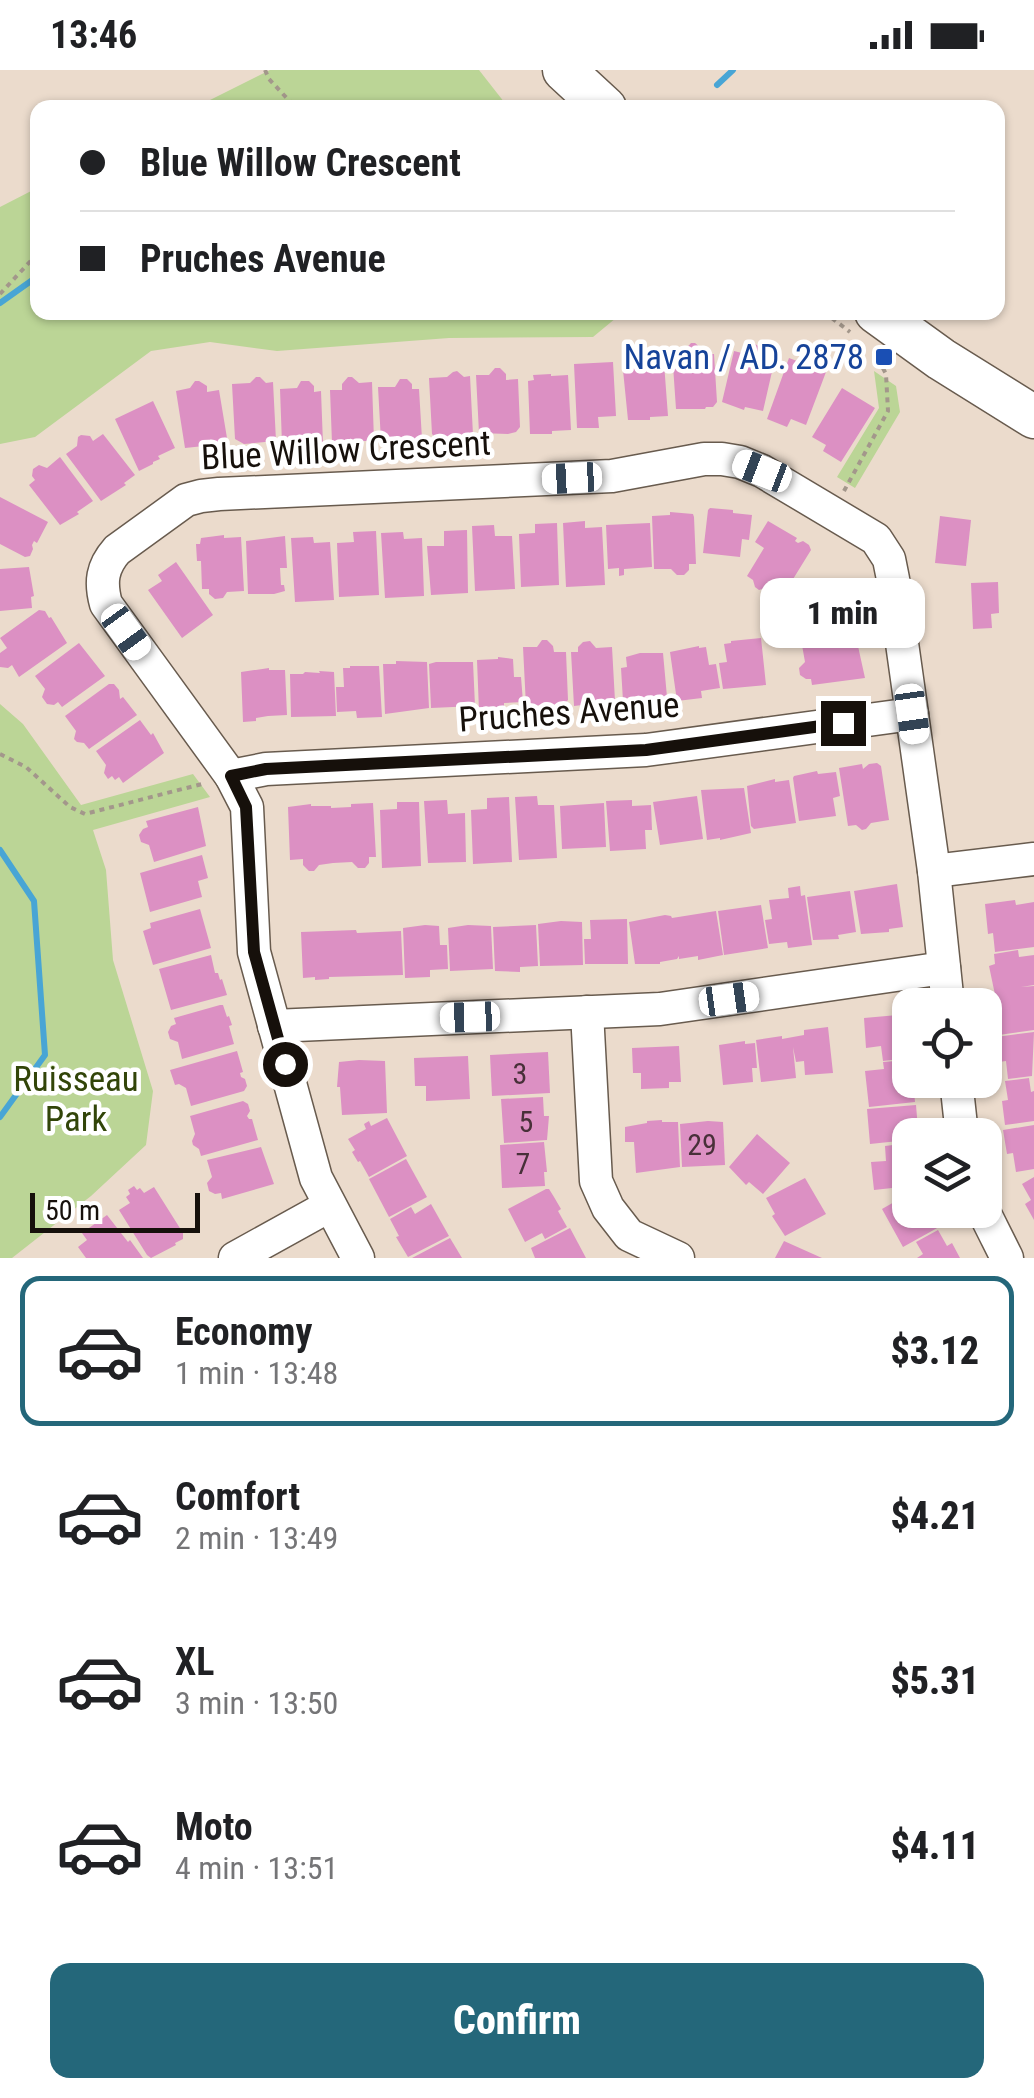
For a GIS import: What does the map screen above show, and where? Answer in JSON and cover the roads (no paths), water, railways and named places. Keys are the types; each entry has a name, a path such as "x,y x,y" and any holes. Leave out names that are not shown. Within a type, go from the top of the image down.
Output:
{"main road":[{"path":"564,70 597,100"},
{"path":"875,332 942,359 1034,417"}],"street":[{"name":"Blue Willow Crescent","path":"358,1258 316,1178 254,952 246,807 231,776 106,604 102,589 102,574 116,550 186,500 201,496 612,476 704,459 722,460 762,471 876,539 888,559 934,871 946,988"},
{"name":"Pruches Avenue","path":"231,776 266,769 646,750 912,714"},
{"path":"934,871 1034,859"},
{"path":"274,1026 660,1009 944,968"},
{"path":"587,1012 596,1181 608,1208 629,1235 678,1258"},
{"path":"234,1258 329,1206"},
{"path":"991,1228 1007,1258"}],"waterway":[{"path":"717,85 733,70"},
{"path":"0,303 30,282"},
{"path":"0,850 34,901 45,1055 0,1117"}],"place":[{"name":"Navan / AD. 2878","path":"884,357"}],"park label":[{"name":"Ruisseau Park","path":"76,1099"}]}
